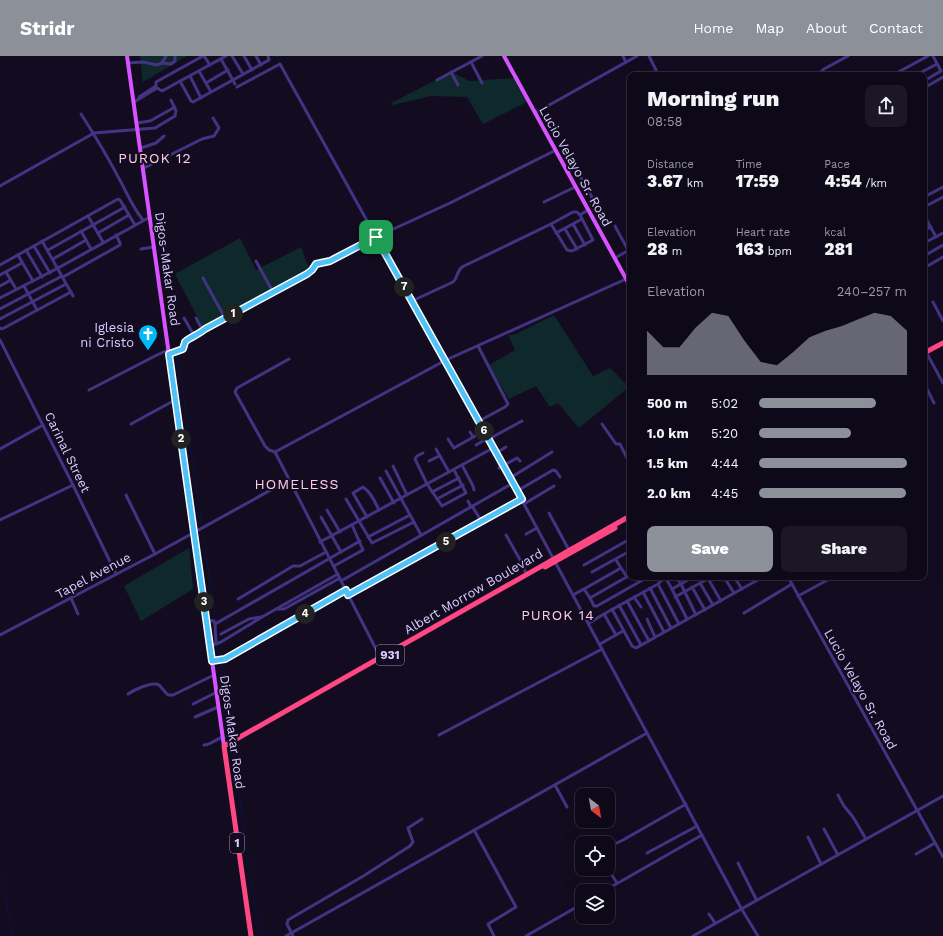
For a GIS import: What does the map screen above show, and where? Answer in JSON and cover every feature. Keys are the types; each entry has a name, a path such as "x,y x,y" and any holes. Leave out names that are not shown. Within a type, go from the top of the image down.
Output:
{"highway":[{"path":"927,352 943,343"},
{"name":"Albert Morrow Boulevard","path":"382,658 526,574 555,560 569,550 627,518"},
{"name":"Albert Morrow Boulevard","path":"224,748 627,521"},
{"name":"Digos-Makar Road","path":"224,748 251,936"}],"main road":[{"name":"Digos-Makar Road","path":"127,56 144,168 168,352 224,748"},
{"name":"Lucio Velayo Sr. Road","path":"504,56 626,279"}],"street":[{"path":"162,63 166,56"},
{"path":"128,63 143,62 156,65 162,63 171,64 176,60 175,56"},
{"path":"134,101 156,87 156,82 204,56 210,65"},
{"path":"156,87 162,91 226,56"},
{"path":"232,56 243,74"},
{"path":"244,56 252,70"},
{"path":"256,56 261,65"},
{"path":"180,81 192,102 234,82 243,74 270,60 268,56"},
{"path":"437,80 482,56"},
{"path":"622,56 626,62"},
{"path":"535,113 637,56"},
{"path":"649,56 656,70"},
{"path":"821,72 848,56"},
{"path":"899,72 928,56"},
{"path":"927,79 940,72 933,56"},
{"path":"221,58 234,82"},
{"path":"471,62 482,83"},
{"path":"237,87 280,64 446,360 589,623 741,908 758,936"},
{"path":"922,72 937,64"},
{"path":"206,83 228,70"},
{"path":"199,71 211,92"},
{"path":"451,72 458,85"},
{"path":"190,76 201,98"},
{"path":"927,86 943,77"},
{"path":"0,186 94,133 155,128 173,118 176,114 175,107 171,100"},
{"path":"137,123 150,121 175,107"},
{"path":"81,114 94,133 123,186 133,208 143,220"},
{"path":"144,168 202,139 214,136 219,128 213,118"},
{"path":"141,148 156,143 164,136"},
{"path":"89,390 157,355 183,349 185,343 203,331 307,274 316,264 330,261 376,237 450,203 556,150"},
{"path":"567,172 575,167 599,210"},
{"path":"544,202 576,187"},
{"path":"927,195 943,187"},
{"path":"927,206 942,198 938,193"},
{"path":"0,265 118,199 135,225"},
{"path":"48,250 124,207"},
{"path":"580,215 588,210"},
{"path":"412,301 453,282 458,272 462,268 573,212 577,212 580,215 593,240 570,252 567,250 551,224"},
{"path":"98,233 129,215"},
{"path":"88,216 103,242"},
{"path":"0,298 42,277 150,217"},
{"path":"556,233 582,219"},
{"path":"927,221 936,237"},
{"path":"573,224 585,245"},
{"path":"615,226 627,247"},
{"path":"927,229 931,227"},
{"path":"565,229 577,249"},
{"path":"80,231 91,249"},
{"path":"927,242 943,233"},
{"path":"0,309 63,277 120,244 116,235"},
{"path":"53,259 86,240"},
{"path":"42,241 73,296"},
{"path":"927,254 943,245"},
{"path":"34,246 50,272"},
{"path":"141,249 154,247"},
{"path":"26,250 42,277"},
{"path":"615,258 627,251"},
{"path":"18,255 33,281"},
{"path":"927,266 943,258"},
{"path":"256,261 274,292"},
{"path":"0,276 22,263"},
{"path":"6,272 16,289"},
{"path":"203,278 225,318"},
{"path":"275,452 446,360 626,279"},
{"path":"0,286 11,280"},
{"path":"0,319 66,284"},
{"path":"24,286 37,310"},
{"path":"0,328 2,329 14,323 71,292"},
{"path":"932,302 943,321"},
{"path":"184,318 195,337"},
{"path":"196,318 203,331"},
{"path":"14,323 16,327"},
{"name":"Carinal Street","path":"0,340 116,574"},
{"path":"478,346 508,404 479,421"},
{"path":"927,356 943,383"},
{"path":"289,359 234,391 265,446 269,450 275,452 320,542 382,658"},
{"path":"927,389 934,403"},
{"path":"131,424 175,400"},
{"path":"476,444 522,421"},
{"path":"602,424 616,444 620,444 622,446 627,457"},
{"path":"0,449 43,425"},
{"path":"448,439 454,448 484,431"},
{"path":"470,432 473,437"},
{"path":"496,453 506,447"},
{"path":"320,542 494,448"},
{"path":"436,449 450,472"},
{"path":"510,478 552,452"},
{"path":"423,453 415,459 427,484 442,506 466,493 454,470"},
{"path":"429,461 439,456"},
{"path":"499,468 517,458 520,461"},
{"path":"462,465 474,490"},
{"path":"393,466 408,495"},
{"path":"517,490 553,470 556,471 560,477"},
{"path":"386,471 421,535"},
{"path":"380,478 394,503"},
{"path":"432,492 459,478"},
{"name":"Tapel Avenue","path":"0,635 194,533 289,480"},
{"path":"278,609 284,609 341,580 513,483"},
{"path":"0,520 73,485"},
{"path":"437,499 463,485"},
{"path":"524,504 554,486"},
{"path":"367,517 353,493 361,488 366,488 379,510"},
{"path":"126,495 154,554"},
{"path":"346,499 373,544 414,522"},
{"path":"348,595 522,499"},
{"path":"468,501 482,522"},
{"path":"327,510 340,532"},
{"path":"549,513 569,550"},
{"path":"368,537 410,515"},
{"path":"321,517 341,552"},
{"path":"334,566 362,551 363,548 352,525"},
{"path":"526,534 537,528"},
{"path":"506,536 523,564 526,574"},
{"path":"584,565 627,541"},
{"path":"215,624 329,558 360,542"},
{"path":"238,599 293,566 300,566 326,552"},
{"path":"592,572 627,554"},
{"path":"616,560 627,575"},
{"path":"573,595 621,568"},
{"path":"210,646 338,574"},
{"path":"590,598 627,577"},
{"path":"584,589 594,606 597,606 642,580"},
{"path":"589,623 658,584 662,580"},
{"path":"667,580 687,619"},
{"path":"678,580 696,615"},
{"path":"672,590 688,580"},
{"path":"675,596 705,580"},
{"path":"709,580 721,601"},
{"path":"726,580 734,593"},
{"path":"736,580 742,589"},
{"path":"612,609 633,648 649,641 705,610 755,580"},
{"name":"Lucio Velayo Sr. Road","path":"790,580 943,857"},
{"path":"798,596 827,580"},
{"path":"700,583 713,605"},
{"path":"658,584 679,624"},
{"path":"744,612 792,584"},
{"path":"692,587 705,610"},
{"path":"650,588 671,628"},
{"path":"212,661 225,659 346,590"},
{"path":"642,592 664,632"},
{"path":"634,597 641,608"},
{"path":"71,598 78,614"},
{"path":"627,601 649,641"},
{"path":"619,605 641,645"},
{"path":"604,614 616,635"},
{"path":"222,634 249,619 262,617"},
{"path":"249,619 252,623"},
{"path":"647,619 655,637"},
{"path":"206,620 214,621 216,644"},
{"path":"600,644 623,631"},
{"path":"209,637 213,635 215,636"},
{"path":"440,736 602,649"},
{"path":"128,694 138,689 155,684 159,685 168,694 173,695 214,675"},
{"path":"193,704 217,692"},
{"path":"195,717 218,707"},
{"path":"286,936 292,935 474,830 647,733"},
{"path":"204,745 210,744 223,737"},
{"path":"555,785 567,807"},
{"path":"838,795 866,839"},
{"path":"692,936 943,796"},
{"path":"615,844 686,804"},
{"path":"292,935 286,923 288,920 365,875 410,846 413,842 408,828 422,819"},
{"path":"646,853 697,826"},
{"path":"824,829 838,855"},
{"path":"474,830 516,907 488,924 494,936"},
{"path":"612,876 617,883 702,835"},
{"path":"808,837 821,864"},
{"path":"916,854 935,842"},
{"path":"738,863 756,899"},
{"path":"526,936 575,908"},
{"path":"709,914 715,923"}],"green space":[{"path":"140,56 187,56 143,82"},
{"path":"450,73 456,74 469,81 514,78 527,102 483,124 467,97 431,96 393,105 391,103"},
{"path":"240,238 256,270 301,247 310,271 204,330 175,274"},
{"path":"554,315 593,376 610,368 627,385 627,389 579,428 558,403 550,407 536,386 509,399 489,365 515,350 508,335 516,334"},
{"path":"189,548 193,589 141,621 124,586"}],"waterway":[{"path":"277,56 280,63"},
{"path":"329,149 366,216"},
{"path":"415,303 420,314"},
{"path":"177,354 189,433"},
{"path":"483,427 489,438"},
{"path":"190,445 202,524"},
{"path":"203,535 216,621"},
{"path":"582,609 589,621"},
{"path":"590,624 600,642"},
{"path":"217,630 218,641"},
{"path":"602,645 623,685"},
{"path":"218,646 220,659"},
{"path":"221,665 232,739"},
{"path":"627,691 654,742"},
{"path":"656,746 741,905"},
{"path":"233,748 247,852"},
{"path":"248,858 259,936"},
{"path":"0,871 7,895 7,909 12,932 10,936"}],"place":[{"name":"Iglesia ni Cristo","path":"148,351"}],"district":[{"name":"PUROK 12","path":"155,158"},
{"name":"HOMELESS","path":"297,484"},
{"name":"PUROK 14","path":"558,615"}],"route":[{"path":"376,237 446,360 522,499 348,595 346,590 225,659 212,661 169,354 183,349 186,341 205,329 307,274 316,264 330,261 376,237"}]}
